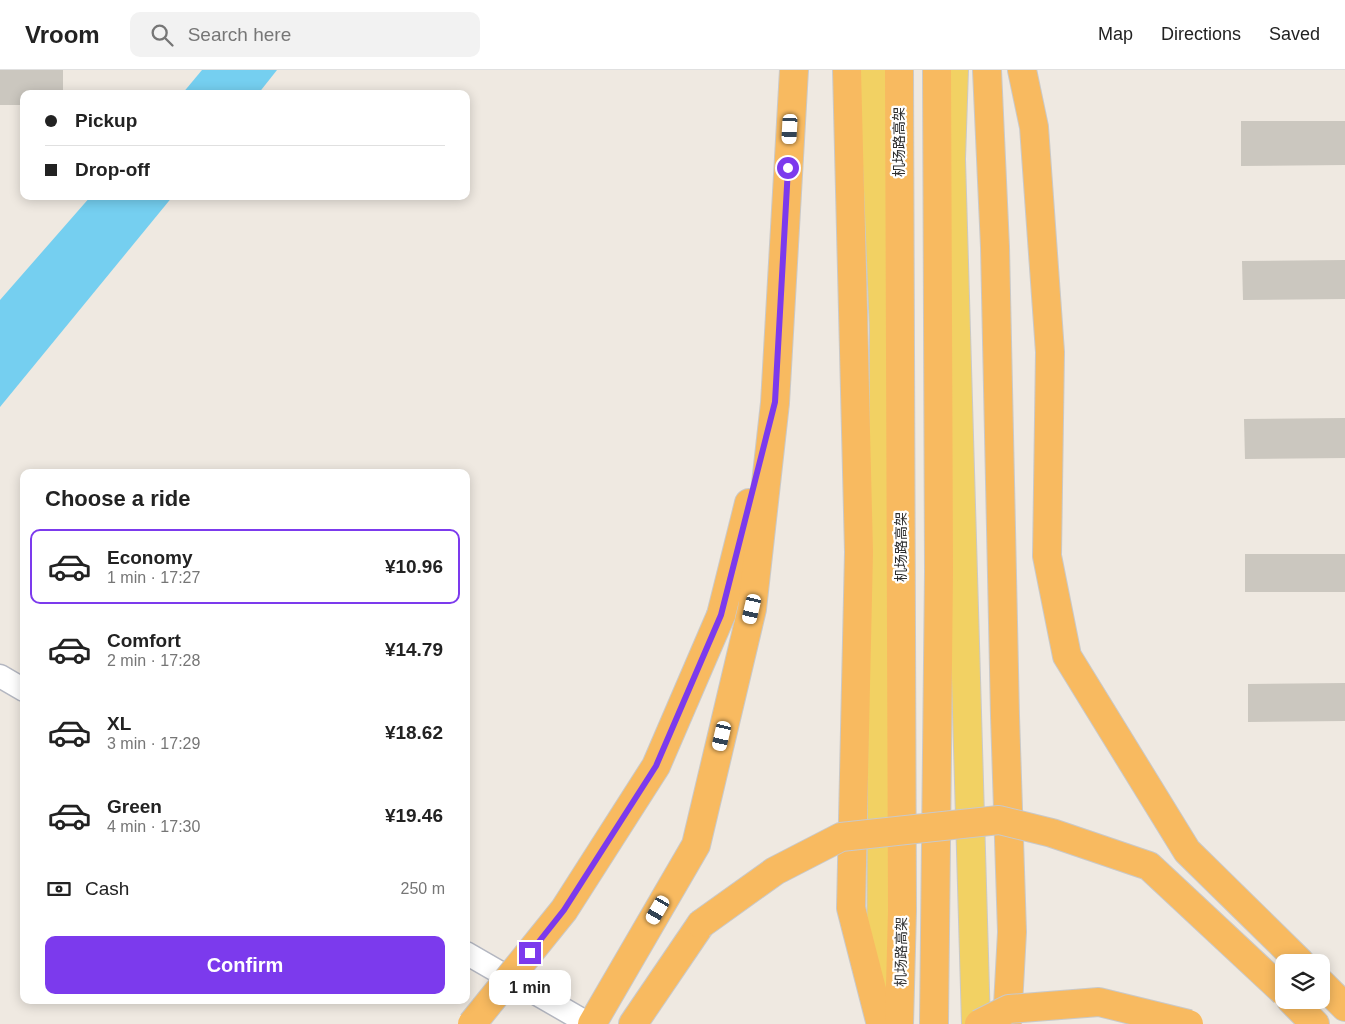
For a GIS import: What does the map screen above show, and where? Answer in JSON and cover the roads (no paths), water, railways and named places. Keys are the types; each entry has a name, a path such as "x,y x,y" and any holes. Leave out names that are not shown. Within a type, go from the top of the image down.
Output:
{"highway":[{"path":"590,1024 696,845 752,609 775,402 794,70"},
{"path":"847,70 859,552 851,908 887,1023"},
{"name":"机场路高架","path":"887,1023 902,882 899,70"},
{"path":"934,1024 939,581 937,70"},
{"path":"987,70 995,247 1012,932 1007,1024"},
{"path":"1022,70 1034,127 1050,352 1047,556 1067,656 1187,850 1292,954"},
{"path":"472,1024 564,910 656,766 721,615 775,402"},
{"path":"633,1024 701,924 775,871 841,838 999,820 1052,833 1149,866 1275,984"},
{"path":"1330,992 1345,1007"},
{"path":"978,1024 1009,1010 1099,1002 1189,1024"},
{"path":"1300,1009 1315,1024"}],"main road":[{"path":"873,70 884,331 882,958 887,1023"},
{"path":"954,70 950,159 978,1024"}],"street":[{"path":"0,676 20,688"},
{"path":"470,955 590,1024"}],"water":[{"path":"202,70 277,70 261,90 185,90"},
{"path":"88,200 170,200 0,407 0,300"}]}
